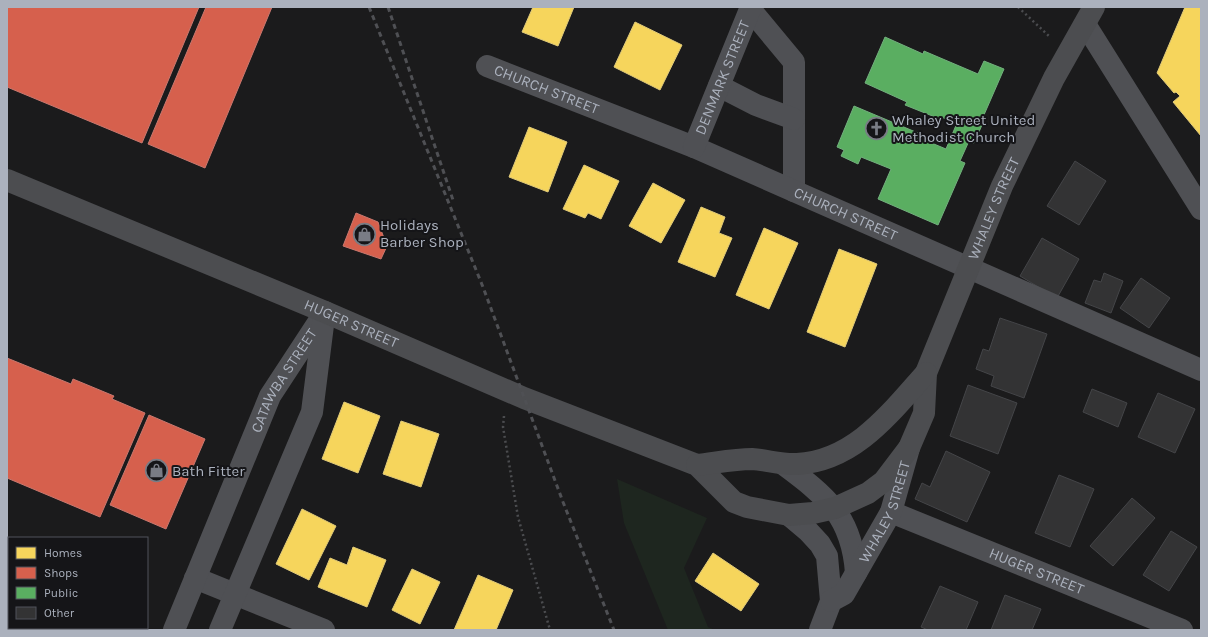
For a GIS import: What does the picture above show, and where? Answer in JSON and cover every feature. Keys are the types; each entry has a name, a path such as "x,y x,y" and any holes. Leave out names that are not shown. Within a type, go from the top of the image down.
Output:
{"main road":[{"name":"WHALEY STREET","path":"697,465 734,502 747,507 789,516 813,514 835,508 868,493 884,481 909,448 924,413 926,373 968,267 1027,131 1090,15"},
{"name":"HUGER STREET","path":"7,180 325,312 506,391 697,465"},
{"name":"WHALEY STREET","path":"697,465 751,459 783,464 799,464 822,459 847,449 869,434 889,415 926,373"}],"street":[{"name":"DENMARK STREET","path":"694,147 751,8"},
{"path":"751,8 794,62 794,191"},
{"path":"1090,15 1201,209"},
{"name":"CHURCH STREET","path":"488,66 694,147 1201,370"},
{"path":"719,86 756,105 794,119"},
{"name":"CATAWBA STREET","path":"174,630 270,396 325,312"},
{"name":"CATAWBA STREET","path":"220,630 312,412 325,312"},
{"name":"WHALEY STREET","path":"831,601 844,594 891,512 909,448"},
{"name":"WHALEY STREET","path":"783,464 818,490 835,508 848,532 854,555 856,573"},
{"name":"HUGER STREET","path":"891,512 1182,630"},
{"name":"WHALEY STREET","path":"789,516 808,531 820,544 827,556 831,601 820,630"},
{"path":"195,578 324,630"}],"path":[{"path":"1018,7 1068,54"},
{"path":"506,391 503,427 511,480 518,517 550,630"}],"shaded area":[{"path":"617,479 707,518 684,568 708,627 715,630 668,630 624,523"}],"building: Homes":[{"path":"533,7 574,7 558,46 522,32"},
{"path":"1185,7 1201,7 1201,136 1173,102 1180,96 1176,92 1174,93 1157,73"},
{"path":"635,22 682,45 660,90 614,67"},
{"path":"529,127 567,142 548,192 509,177"},
{"path":"584,165 619,181 601,219 588,213 585,218 563,209"},
{"path":"653,183 685,200 661,243 629,226"},
{"path":"701,207 725,217 719,233 732,238 715,277 678,262"},
{"path":"764,228 798,243 769,309 736,295"},
{"path":"839,249 877,264 845,347 807,332"},
{"path":"344,402 380,416 358,473 322,459"},
{"path":"401,421 439,434 421,487 383,474"},
{"path":"302,509 336,526 309,580 276,564"},
{"path":"353,547 386,560 367,607 318,587 330,558 347,565"},
{"path":"713,553 759,584 741,611 695,581"},
{"path":"412,569 440,582 420,624 392,610"},
{"path":"478,575 513,590 496,630 454,630"}],"building: Shops":[{"path":"7,7 199,7 142,143 7,87"},
{"path":"206,7 272,7 205,168 148,144"},
{"name":"Holidays Barber Shop","path":"356,213 378,222 387,246 381,259 343,246"},
{"path":"7,358 71,384 73,379 114,396 112,399 145,413 100,517 7,478"},
{"path":"149,415 205,439 166,529 110,505"}],"building: Public":[{"name":"Whaley Street United Methodist Church","path":"885,37 923,54 924,51 978,74 984,61 1004,69 980,124 982,125 974,143 969,141 960,161 965,163 938,225 878,199 891,169 861,157 858,164 841,156 844,150 837,147 854,106 918,133 917,137 946,149 957,123 941,117 940,119 905,105 907,102 865,83"}],"building: Other":[{"path":"1075,161 1106,181 1079,225 1047,206"},
{"path":"1042,238 1079,259 1057,298 1020,276"},
{"path":"1104,273 1123,281 1111,313 1085,303 1094,280 1101,282"},
{"path":"1141,278 1170,298 1149,328 1120,308"},
{"path":"1000,318 1047,334 1024,398 991,386 994,376 976,369 983,349 989,351"},
{"path":"968,385 1017,403 998,454 950,436"},
{"path":"1092,389 1127,403 1118,427 1083,412"},
{"path":"1158,393 1195,409 1175,453 1138,437"},
{"path":"946,451 990,472 967,522 915,499 922,483 930,487"},
{"path":"1059,475 1094,489 1070,547 1035,533"},
{"path":"1132,498 1155,518 1113,566 1090,546"},
{"path":"1171,531 1197,547 1169,591 1143,575"},
{"path":"940,586 978,602 966,630 928,630 921,627"},
{"path":"1005,595 1041,609 1032,630 991,630"}],"railway":[{"path":"369,7 483,287 563,502 614,630"},
{"path":"388,7 453,200"}],"place":[{"name":"Whaley Street United Methodist Church","path":"877,129"},
{"name":"Holidays Barber Shop","path":"365,234"},
{"name":"Bath Fitter","path":"157,471"}]}
